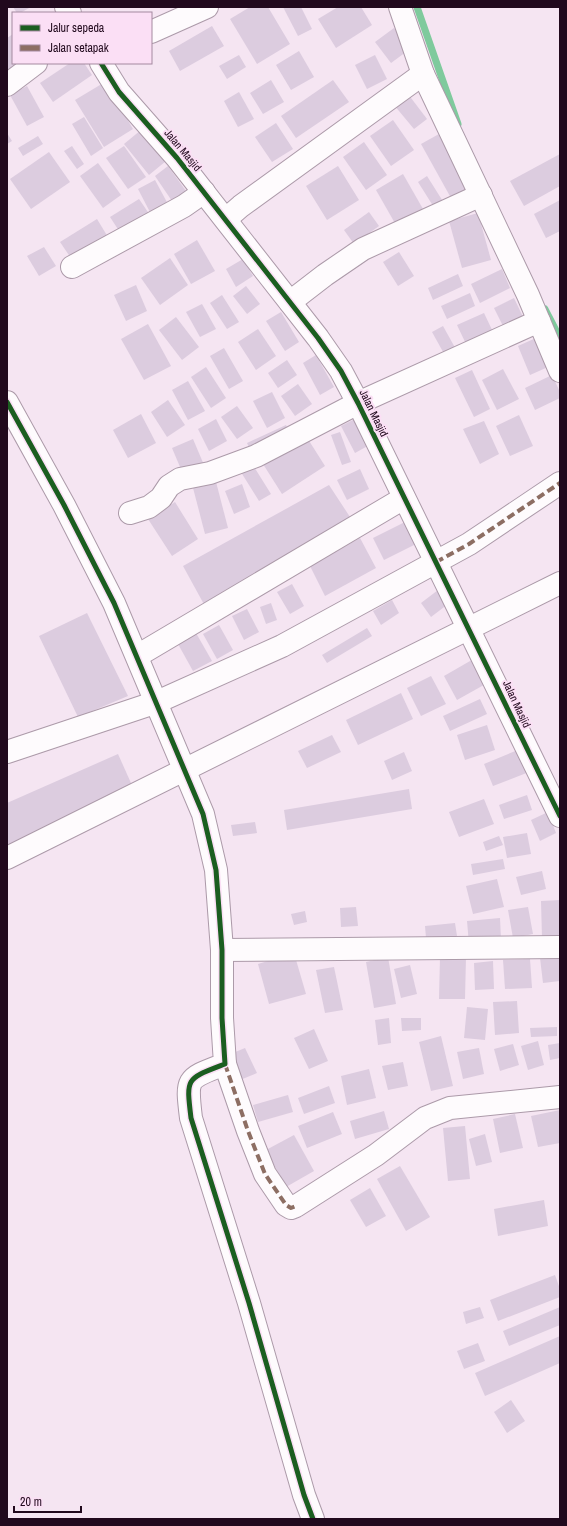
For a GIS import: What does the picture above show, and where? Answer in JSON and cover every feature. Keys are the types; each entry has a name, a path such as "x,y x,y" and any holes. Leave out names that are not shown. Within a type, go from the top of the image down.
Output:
{"street":[{"path":"152,32 207,7"},
{"path":"400,7 423,74 481,195 539,321 560,371"},
{"path":"7,85 35,64"},
{"name":"Jalan Masjid","path":"103,64 119,92 177,158 204,192 234,213 290,302 333,360 358,403 560,816"},
{"path":"234,213 423,74"},
{"path":"72,267 184,206 204,192"},
{"path":"290,302 358,252 481,195"},
{"path":"130,513 149,507 161,498 169,486 180,479 210,473 256,456 358,403 539,321"},
{"path":"7,402 64,505 114,603 186,770 203,814 216,870 222,950 224,1064 265,1174 286,1205 291,1208 296,1206 376,1155 425,1118 450,1108 560,1097"},
{"path":"7,752 157,702 282,646 470,544 560,483"},
{"path":"137,656 404,498"},
{"path":"7,858 560,583"},
{"path":"222,950 560,946"},
{"path":"224,1064 199,1074 190,1082 188,1090 191,1118 249,1303 304,1495 313,1519"}],"building":[{"path":"13,7 31,7 22,12 16,12"},
{"path":"250,7 268,7 290,44 257,64 230,19"},
{"path":"283,7 301,7 312,29 298,36"},
{"path":"338,7 361,7 372,25 336,48 318,19"},
{"path":"212,26 224,46 180,71 169,51"},
{"path":"394,28 410,49 391,63 375,42"},
{"path":"12,35 12,64 28,64 7,75 7,38"},
{"path":"299,51 314,77 291,90 276,65"},
{"path":"239,55 246,67 227,79 219,66"},
{"path":"375,55 387,79 367,89 355,65"},
{"path":"68,64 85,64 92,75 53,102 40,83"},
{"path":"271,80 284,102 263,114 250,93"},
{"path":"333,80 349,102 296,138 281,116"},
{"path":"105,82 133,129 104,147 75,100"},
{"path":"27,86 44,117 27,126 10,95"},
{"path":"239,92 254,119 238,127 224,101"},
{"path":"408,94 427,119 414,129 394,105"},
{"path":"84,117 103,148 91,156 72,124"},
{"path":"393,120 414,150 391,166 370,136"},
{"path":"276,123 293,149 272,162 255,137"},
{"path":"141,130 166,161 149,175 124,144"},
{"path":"7,133 12,141 7,144"},
{"path":"439,134 469,188 451,198 421,144"},
{"path":"38,136 43,144 23,156 18,148"},
{"path":"364,142 387,175 366,190 343,157"},
{"path":"72,146 84,164 77,169 64,151"},
{"path":"124,146 146,177 128,189 106,158"},
{"path":"49,152 70,182 31,209 10,179"},
{"path":"560,154 560,186 524,206 510,181"},
{"path":"98,163 121,195 103,208 80,176"},
{"path":"168,166 186,191 172,201 155,176"},
{"path":"338,166 359,200 327,220 306,186"},
{"path":"403,174 423,209 396,225 376,190"},
{"path":"427,176 444,203 435,209 418,182"},
{"path":"155,180 169,206 152,216 138,189"},
{"path":"139,199 152,218 123,237 110,217"},
{"path":"560,200 560,231 546,238 534,214"},
{"path":"369,212 379,226 354,244 344,230"},
{"path":"478,213 491,260 462,268 449,221"},
{"path":"97,219 111,242 75,264 60,242"},
{"path":"197,240 215,271 191,284 174,254"},
{"path":"44,247 56,266 39,276 27,256"},
{"path":"399,252 414,276 398,286 383,262"},
{"path":"170,258 188,285 160,305 141,278"},
{"path":"243,259 253,276 236,287 226,269"},
{"path":"502,269 510,288 480,303 471,284"},
{"path":"458,274 463,286 433,300 428,288"},
{"path":"136,285 147,311 126,321 114,295"},
{"path":"246,286 260,304 247,314 233,296"},
{"path":"470,293 475,306 447,319 441,306"},
{"path":"222,295 239,322 227,329 210,303"},
{"path":"514,298 525,321 505,330 494,308"},
{"path":"202,304 216,329 200,337 186,312"},
{"path":"281,312 299,342 285,351 266,321"},
{"path":"484,313 494,334 467,346 457,325"},
{"path":"176,317 199,347 182,360 159,330"},
{"path":"148,324 171,366 144,380 121,339"},
{"path":"443,326 458,353 447,359 432,332"},
{"path":"258,329 276,356 256,370 238,342"},
{"path":"536,338 548,367 530,375 518,346"},
{"path":"224,348 243,381 229,389 210,356"},
{"path":"316,355 334,387 320,395 303,363"},
{"path":"287,360 297,375 278,388 268,373"},
{"path":"206,367 226,398 211,408 191,377"},
{"path":"503,369 519,399 497,410 482,380"},
{"path":"472,370 490,409 474,417 455,378"},
{"path":"552,375 560,392 560,398 535,410 525,388"},
{"path":"188,381 205,411 188,420 172,390"},
{"path":"298,384 312,404 295,416 281,396"},
{"path":"272,392 285,418 267,428 253,401"},
{"path":"168,400 185,425 167,437 151,412"},
{"path":"237,406 253,428 237,439 221,417"},
{"path":"141,414 156,443 128,458 113,430"},
{"path":"519,415 533,446 510,456 496,426"},
{"path":"359,417 373,443 355,453 341,426"},
{"path":"216,419 227,441 209,451 198,429"},
{"path":"484,421 499,454 480,464 463,429"},
{"path":"286,425 291,436 252,454 247,443"},
{"path":"340,432 351,462 342,465 331,435"},
{"path":"306,436 325,466 282,494 263,464"},
{"path":"193,439 204,465 183,474 172,448"},
{"path":"251,462 271,494 259,501 239,469"},
{"path":"360,469 369,489 347,500 337,480"},
{"path":"215,478 228,528 205,534 192,484"},
{"path":"242,484 250,507 234,514 225,491"},
{"path":"329,485 352,520 206,608 183,566"},
{"path":"175,502 198,539 172,556 148,519"},
{"path":"405,522 416,544 384,560 373,538"},
{"path":"360,538 376,568 325,596 310,566"},
{"path":"292,584 304,606 290,614 277,592"},
{"path":"442,587 452,601 431,617 421,603"},
{"path":"392,600 399,613 381,625 373,611"},
{"path":"271,603 277,620 266,624 260,607"},
{"path":"247,609 259,632 244,640 232,616"},
{"path":"87,613 128,696 78,717 39,636"},
{"path":"219,625 233,650 217,659 203,634"},
{"path":"367,628 372,636 327,663 322,655"},
{"path":"196,633 212,661 193,671 178,644"},
{"path":"477,657 491,681 457,700 444,676"},
{"path":"431,676 446,704 421,716 407,688"},
{"path":"401,693 413,719 358,745 346,720"},
{"path":"480,699 487,714 450,731 443,716"},
{"path":"487,725 495,750 465,760 457,735"},
{"path":"332,735 341,752 307,768 298,751"},
{"path":"520,749 529,772 493,786 484,764"},
{"path":"404,752 412,771 392,780 384,761"},
{"path":"118,754 135,792 7,849 7,803"},
{"path":"409,789 412,809 287,830 284,810"},
{"path":"527,795 532,810 504,819 499,805"},
{"path":"484,799 494,824 459,837 449,812"},
{"path":"548,812 556,833 540,841 531,820"},
{"path":"255,822 257,833 233,836 231,825"},
{"path":"527,833 531,854 507,858 503,837"},
{"path":"499,836 503,845 486,851 483,842"},
{"path":"503,859 505,869 473,875 471,864"},
{"path":"542,871 546,889 521,895 516,877"},
{"path":"497,879 504,907 473,914 466,886"},
{"path":"560,900 560,937 542,938 541,901"},
{"path":"356,907 358,926 341,927 340,908"},
{"path":"528,907 533,934 513,938 508,910"},
{"path":"305,911 307,922 294,925 291,914"},
{"path":"500,918 501,940 469,944 467,921"},
{"path":"455,923 457,936 426,938 425,926"},
{"path":"294,953 306,994 269,1004 258,964"},
{"path":"560,956 560,981 543,983 540,958"},
{"path":"388,957 396,1004 374,1008 366,962"},
{"path":"440,957 466,957 465,999 439,999"},
{"path":"530,959 532,988 505,989 503,960"},
{"path":"493,961 494,989 475,990 474,963"},
{"path":"410,965 417,994 401,998 394,969"},
{"path":"334,967 343,1010 325,1013 316,970"},
{"path":"517,1001 519,1033 495,1035 493,1002"},
{"path":"467,1007 488,1009 485,1040 464,1038"},
{"path":"389,1018 391,1043 378,1045 375,1020"},
{"path":"401,1018 421,1018 421,1030 402,1031"},
{"path":"557,1027 557,1036 531,1037 530,1028"},
{"path":"314,1029 328,1061 309,1069 294,1038"},
{"path":"441,1036 453,1086 431,1091 419,1042"},
{"path":"538,1041 544,1065 528,1070 521,1046"},
{"path":"560,1043 560,1058 550,1060 548,1045"},
{"path":"513,1044 519,1065 500,1071 494,1049"},
{"path":"245,1048 257,1073 240,1080 228,1055"},
{"path":"479,1048 484,1074 463,1079 457,1052"},
{"path":"403,1062 408,1086 388,1090 382,1066"},
{"path":"369,1069 376,1098 347,1105 341,1076"},
{"path":"329,1086 335,1103 304,1114 298,1098"},
{"path":"288,1095 293,1112 258,1122 253,1105"},
{"path":"560,1110 560,1143 538,1147 531,1116"},
{"path":"384,1111 389,1129 355,1139 350,1121"},
{"path":"333,1112 342,1134 307,1148 298,1126"},
{"path":"515,1114 523,1148 500,1153 493,1119"},
{"path":"465,1126 470,1179 448,1181 443,1128"},
{"path":"485,1134 492,1162 476,1166 469,1139"},
{"path":"294,1135 314,1171 286,1187 266,1150"},
{"path":"400,1166 430,1217 406,1231 377,1179"},
{"path":"370,1188 386,1216 366,1227 350,1200"},
{"path":"544,1200 548,1226 498,1236 494,1209"},
{"path":"555,1275 560,1289 560,1297 498,1321 490,1300"},
{"path":"480,1307 484,1318 466,1324 463,1312"},
{"path":"560,1307 560,1325 509,1346 503,1331"},
{"path":"560,1336 560,1363 485,1396 475,1373"},
{"path":"478,1343 485,1361 464,1369 457,1351"},
{"path":"511,1400 525,1421 507,1433 494,1412"}],"waterway":[{"path":"417,7 458,124"},
{"path":"545,309 560,338"}],"marked path":[{"path":"436,562 469,544 560,483"},
{"path":"225,1064 248,1131 265,1174 286,1205 291,1208 296,1206"}],"cycle path":[{"path":"102,64 119,92 177,158 318,338 341,371 560,816"},
{"path":"7,402 64,505 114,603 203,814 216,870 222,950 222,1018 225,1064 203,1073 192,1081 189,1087 191,1118 249,1303 304,1495 313,1519"}]}
